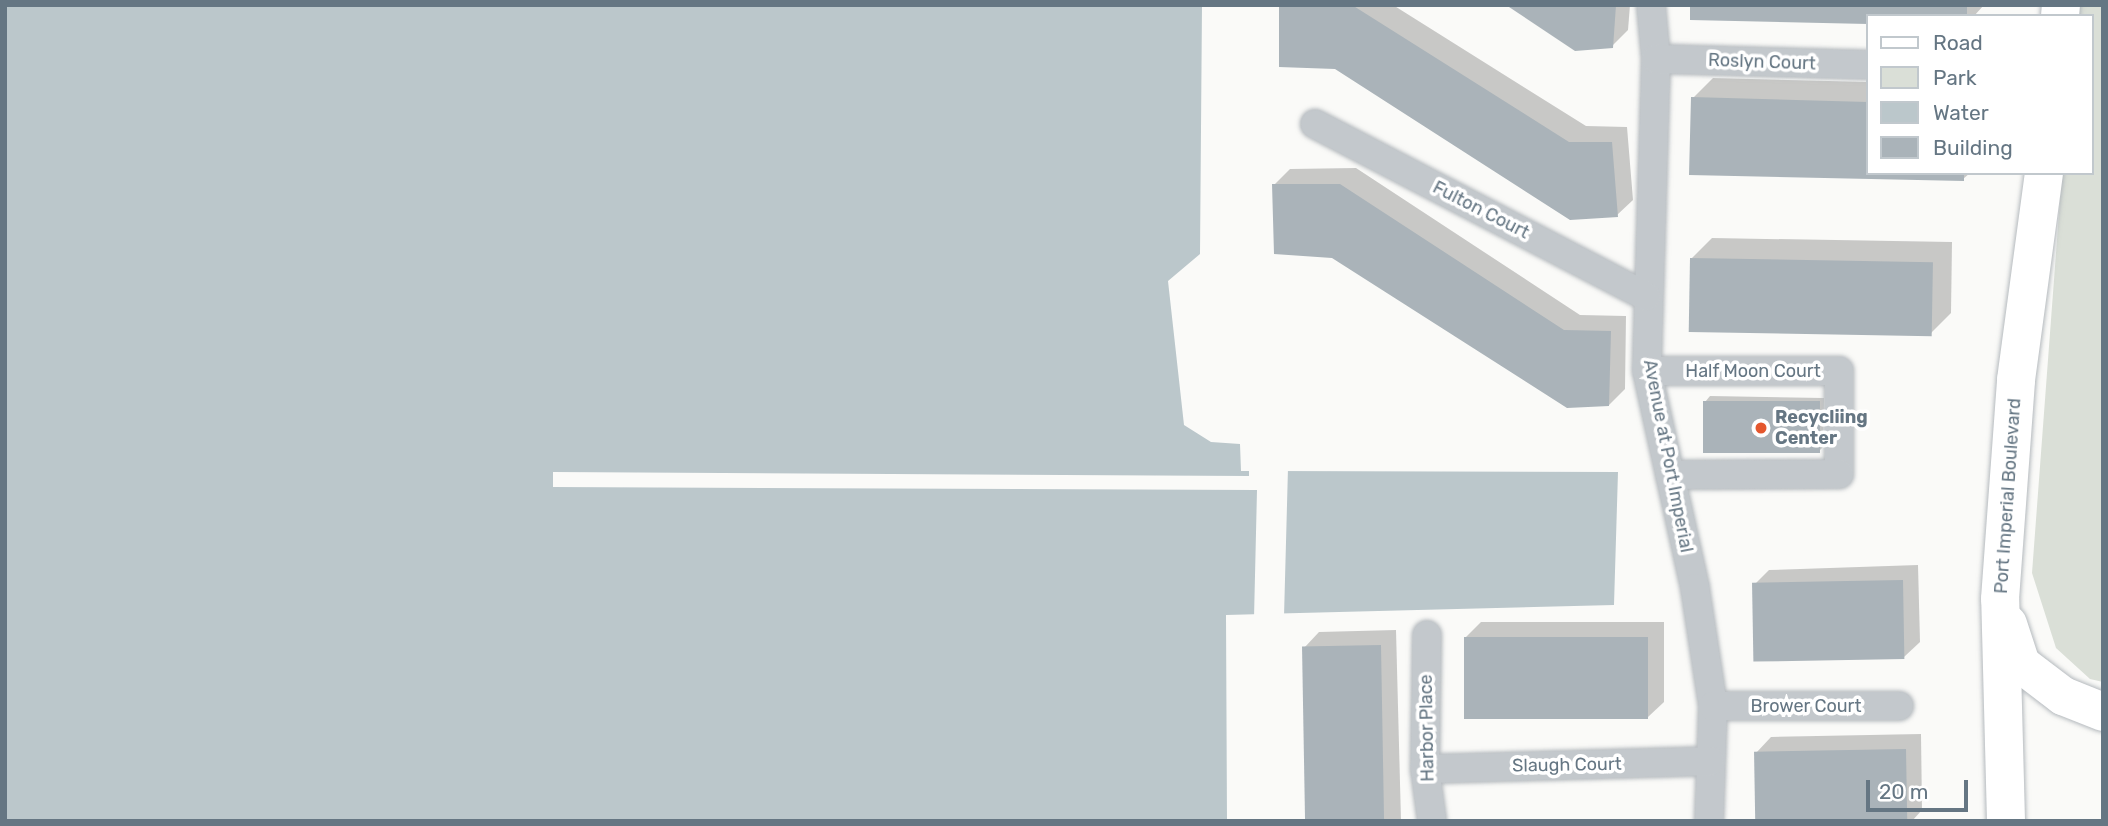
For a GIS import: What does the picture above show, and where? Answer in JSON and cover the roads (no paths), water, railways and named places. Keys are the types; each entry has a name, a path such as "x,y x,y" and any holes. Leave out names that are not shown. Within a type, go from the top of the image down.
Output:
{"main road":[{"name":"Port Imperial Boulevard","path":"2006,821 2000,598 2016,380 2044,175"},
{"path":"2000,598 2021,664 2063,696 2103,712"}],"street":[{"name":"Avenue at Port Imperial","path":"1651,5 1656,59 1646,296 1647,370 1670,475 1713,706 1709,821"},
{"name":"Roslyn Court","path":"1656,59 1867,65"},
{"name":"Fulton Court","path":"1315,124 1646,296"},
{"name":"Half Moon Court","path":"1647,370 1839,371 1839,474 1670,475"},
{"name":"Harbor Place","path":"1427,635 1425,769 1432,821"},
{"name":"Brower Court","path":"1713,706 1899,706"},
{"name":"Slaugh Court","path":"1425,769 1710,761"}],"water":[{"path":"5,5 1202,5 1200,254 1168,281 1184,425 1211,442 1240,444 1241,471 1618,472 1614,605 1226,615 1227,821 5,821"}],"place":[{"name":"Recycliing Center","path":"1761,428"}]}
